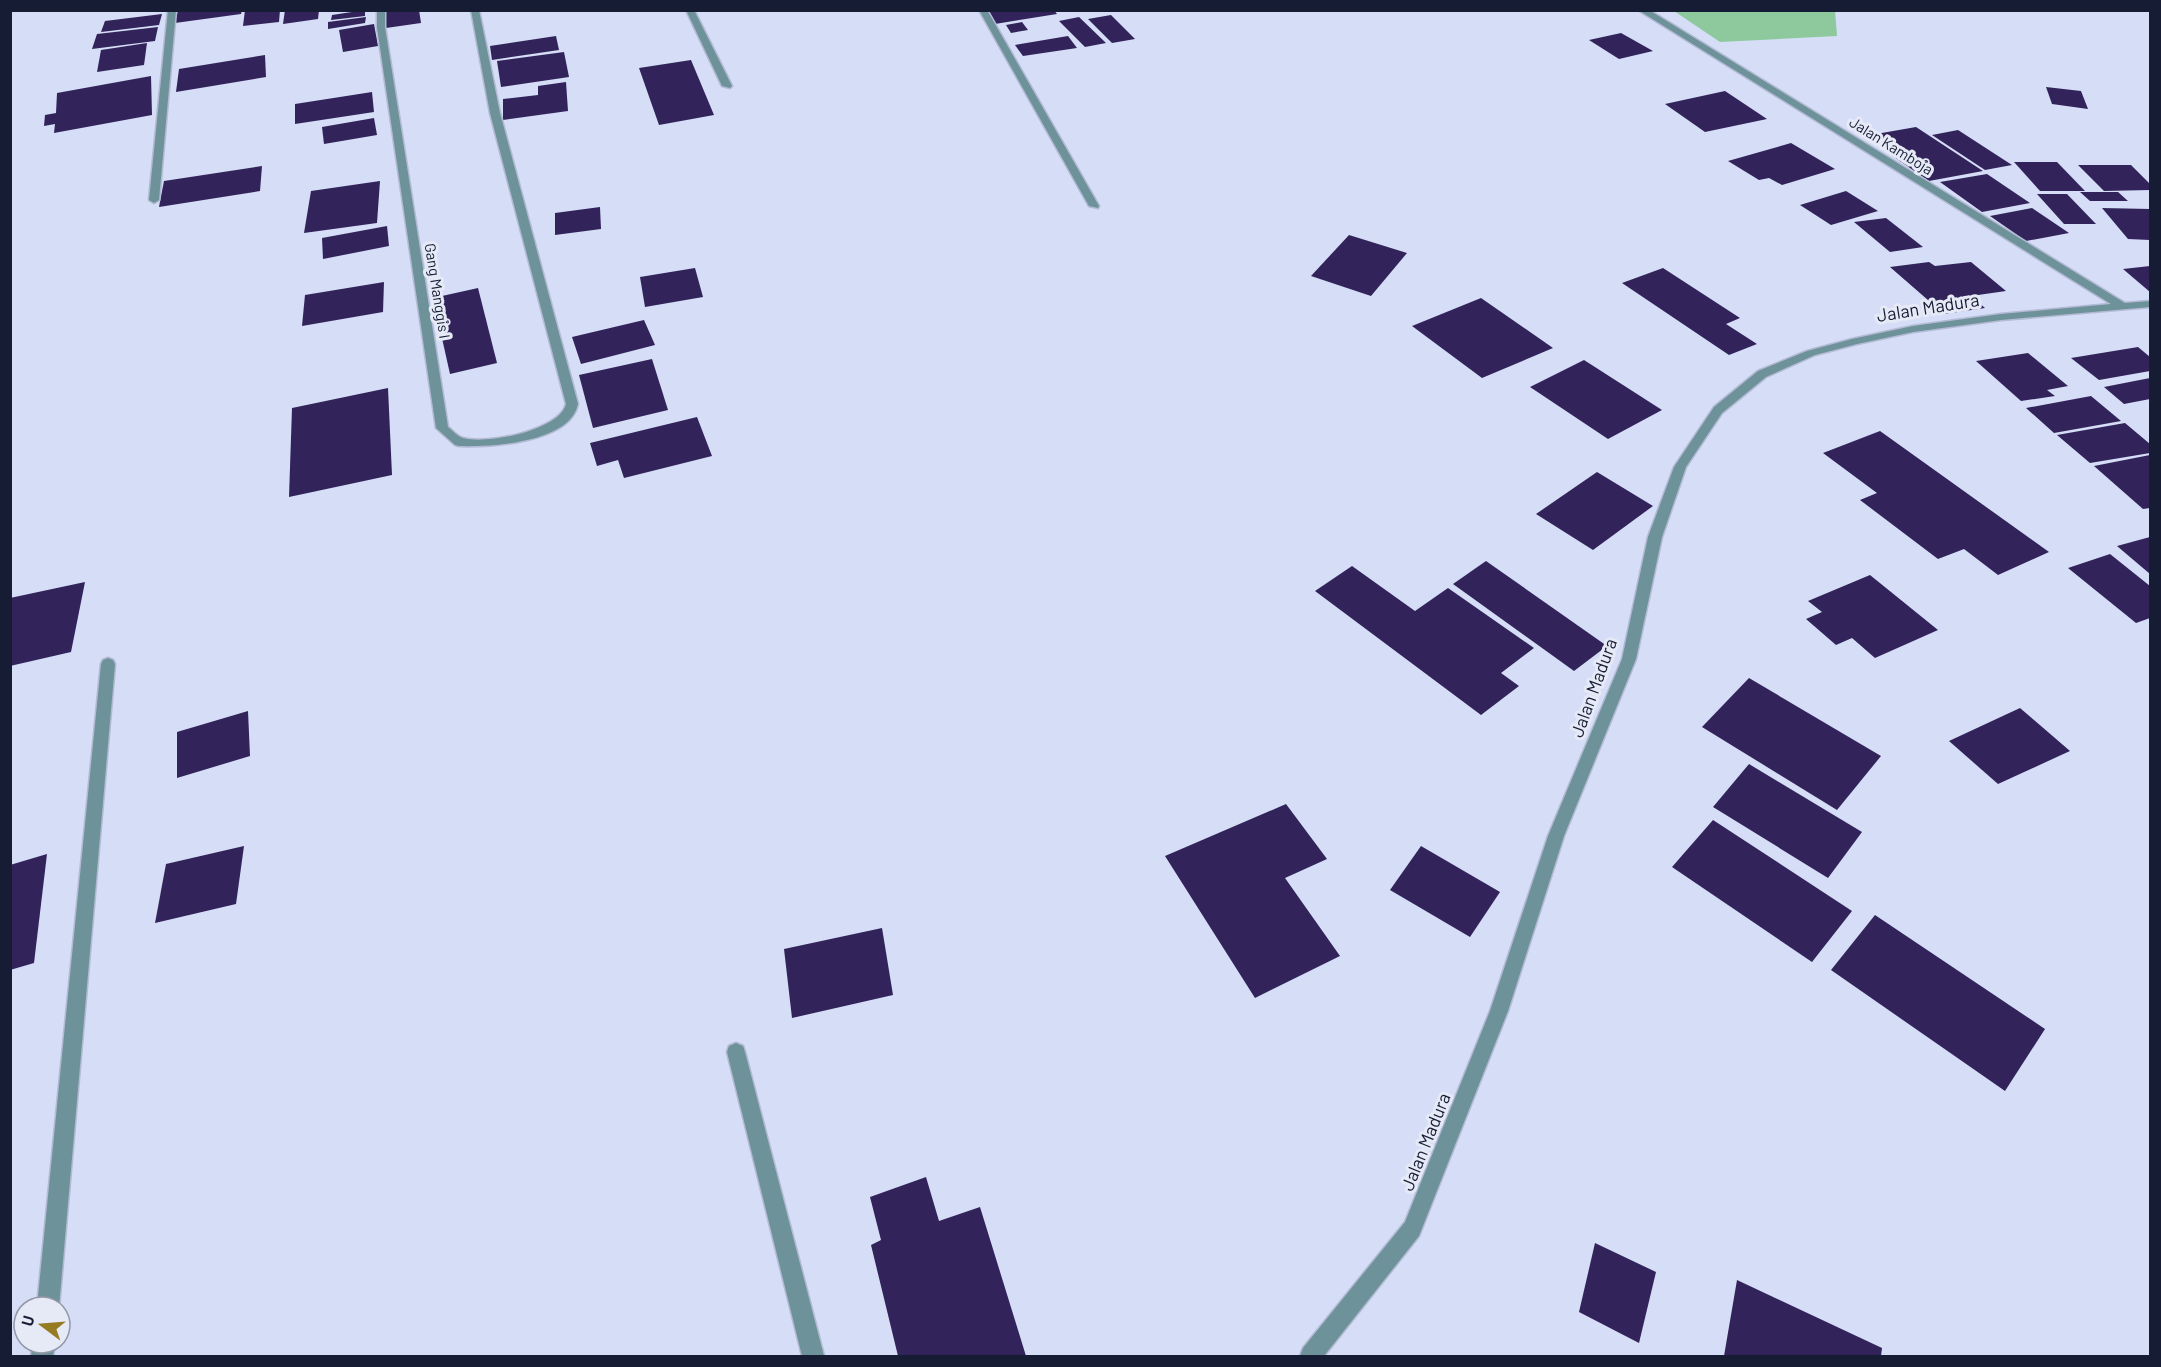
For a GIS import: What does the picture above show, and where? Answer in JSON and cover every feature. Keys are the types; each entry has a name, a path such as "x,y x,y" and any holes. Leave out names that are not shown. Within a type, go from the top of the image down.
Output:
{"street":[{"path":"154,200 172,10"},
{"name":"Gang Manggis I","path":"381,10 381,27 442,428 459,442 494,443 550,429 570,413 572,404 495,113 475,10"},
{"path":"690,10 727,86"},
{"path":"983,10 1094,206"},
{"name":"Jalan Kamboja","path":"1642,10 2124,307"},
{"name":"Jalan Madura","path":"1311,1356 1412,1229 1499,1011 1556,836 1629,659 1655,537 1680,467 1718,410 1762,374 1811,353 1856,341 1913,329 2001,317 2151,304"},
{"path":"49,1295 108,664"},
{"path":"736,1052 813,1356"}],"green space":[{"path":"1674,11 1835,11 1837,36 1720,42"}],"building":[{"path":"178,10 242,10 241,14 175,23"},
{"path":"245,10 280,10 279,22 243,26"},
{"path":"285,10 319,10 318,19 283,24"},
{"path":"365,10 365,16 331,20 332,15"},
{"path":"385,10 419,10 421,23 386,28"},
{"path":"1054,10 1057,14 995,24 985,11"},
{"path":"162,14 159,25 101,32 105,21"},
{"path":"1111,15 1135,39 1112,43 1088,19"},
{"path":"366,17 365,23 328,29 328,22"},
{"path":"1079,17 1106,43 1085,47 1059,21"},
{"path":"1022,22 1028,30 1011,33 1006,25"},
{"path":"374,24 378,46 343,52 339,30"},
{"path":"158,27 155,41 92,49 97,34"},
{"path":"1621,33 1653,51 1619,59 1589,40"},
{"path":"556,36 559,50 492,60 490,46"},
{"path":"1068,36 1077,48 1023,56 1015,45"},
{"path":"147,43 144,65 97,72 101,50"},
{"path":"564,52 569,77 501,87 497,61"},
{"path":"265,55 266,77 176,92 179,69"},
{"path":"691,60 714,115 659,125 639,68"},
{"path":"151,76 152,115 54,133 55,124 44,126 45,115 56,113 57,93"},
{"path":"566,82 568,111 503,120 503,99 538,95 538,86"},
{"path":"2046,87 2081,91 2088,109 2052,104"},
{"path":"1725,91 1767,119 1705,132 1665,104"},
{"path":"372,92 374,112 295,124 295,104"},
{"path":"374,118 377,135 324,144 322,127"},
{"path":"1916,127 1983,171 1929,181 1891,155 1903,152 1876,134"},
{"path":"1958,130 2012,165 1985,170 1932,135"},
{"path":"1791,143 1835,169 1782,185 1769,178 1759,180 1728,161"},
{"path":"2014,162 2057,162 2085,191 2040,191"},
{"path":"2078,165 2131,165 2150,184 2150,190 2104,191"},
{"path":"262,166 260,191 159,207 164,181"},
{"path":"1987,174 2030,203 1982,212 1940,182"},
{"path":"380,181 377,223 304,233 311,191"},
{"path":"1846,191 1878,211 1831,225 1800,205"},
{"path":"2080,192 2118,192 2128,201 2090,201"},
{"path":"2037,194 2067,194 2096,224 2064,224"},
{"path":"600,207 601,229 555,235 555,213"},
{"path":"2032,208 2069,233 2026,241 1990,216"},
{"path":"2102,208 2150,209 2150,240 2128,239"},
{"path":"1886,218 1923,247 1890,252 1854,222"},
{"path":"387,226 389,246 323,259 322,238"},
{"path":"1349,235 1407,253 1371,296 1311,276"},
{"path":"1929,262 1935,266 1971,262 2006,291 1971,296 1985,308 1944,314 1890,267"},
{"path":"2150,266 2150,292 2123,269"},
{"path":"695,268 703,297 645,307 640,277"},
{"path":"1663,268 1740,318 1726,324 1757,344 1729,355 1622,283"},
{"path":"384,282 383,312 302,326 305,295"},
{"path":"478,288 497,363 450,374 433,298"},
{"path":"1481,298 1553,348 1482,378 1412,326"},
{"path":"644,320 655,345 581,364 572,337"},
{"path":"2138,347 2150,357 2150,371 2099,380 2071,358"},
{"path":"2028,353 2068,386 2047,390 2055,396 2021,401 1976,361"},
{"path":"652,359 668,410 593,428 579,375"},
{"path":"1584,360 1662,410 1608,439 1530,387"},
{"path":"2150,378 2150,399 2124,404 2104,387"},
{"path":"388,388 392,475 289,497 292,408"},
{"path":"2091,396 2121,421 2054,433 2026,408"},
{"path":"697,417 712,456 624,478 618,460 597,466 590,443"},
{"path":"2125,423 2150,444 2150,453 2090,463 2057,435"},
{"path":"1880,431 2049,552 1998,575 1964,549 1938,559 1860,500 1877,493 1823,453"},
{"path":"2150,455 2150,508 2143,509 2094,466"},
{"path":"1597,472 1653,506 1593,550 1536,514"},
{"path":"2150,537 2150,574 2117,546"},
{"path":"2110,554 2150,586 2150,618 2136,623 2068,568"},
{"path":"1486,561 1607,646 1574,671 1453,584"},
{"path":"1352,566 1415,611 1448,588 1534,648 1501,673 1519,686 1481,715 1315,591"},
{"path":"1870,575 1938,630 1875,658 1852,638 1836,645 1806,619 1822,612 1808,601"},
{"path":"85,582 71,652 10,666 10,598"},
{"path":"1749,678 1881,756 1837,810 1702,727"},
{"path":"2020,708 2070,751 1998,784 1949,741"},
{"path":"248,711 250,756 177,778 177,732"},
{"path":"1749,764 1862,832 1828,878 1713,807"},
{"path":"1286,804 1327,859 1285,878 1340,956 1255,998 1165,856"},
{"path":"1713,820 1852,911 1812,962 1672,867"},
{"path":"244,846 236,904 155,923 166,864"},
{"path":"1421,846 1500,892 1470,937 1390,890"},
{"path":"47,854 34,963 10,970 10,865"},
{"path":"1875,915 2045,1029 2005,1091 1831,970"},
{"path":"882,928 893,995 792,1018 784,949"},
{"path":"926,1177 939,1221 980,1207 1026,1356 898,1356 871,1245 881,1240 870,1197"},
{"path":"1595,1243 1656,1272 1639,1343 1579,1312"},
{"path":"1737,1280 1882,1348 1881,1356 1724,1356"}]}
